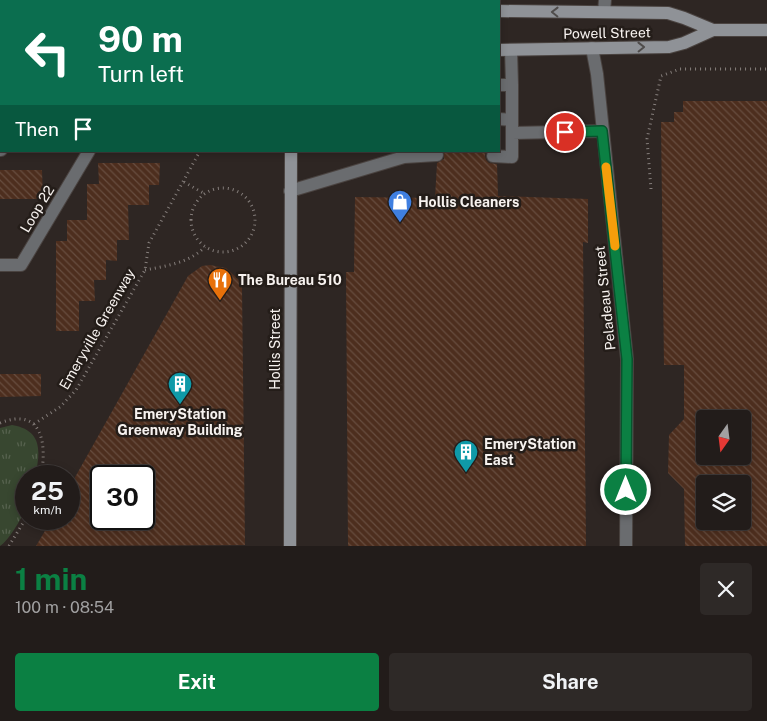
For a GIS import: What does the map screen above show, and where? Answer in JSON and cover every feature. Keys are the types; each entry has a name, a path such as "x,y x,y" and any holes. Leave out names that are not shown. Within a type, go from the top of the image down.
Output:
{"main road":[{"name":"Powell Street","path":"500,11 605,6 668,13 713,30 767,30"},
{"name":"Powell Street","path":"505,50 669,47 684,43 713,30"},
{"name":"Hollis Street","path":"290,546 291,152"}],"street":[{"name":"Peladeau Street","path":"592,48 597,74 627,359 626,546"},
{"path":"494,156 512,157 512,120 505,85 505,50"},
{"path":"500,119 512,120"},
{"path":"512,133 602,131"},
{"name":"Loop 22","path":"0,265 21,265 89,152"},
{"path":"290,191 404,154 437,155"}],"path":[{"path":"651,189 647,139 661,76 680,69 767,69"},
{"name":"Emeryville Greenway","path":"34,424 72,397 145,270 149,243 199,152"},
{"path":"184,182 205,194"},
{"path":"224,188 239,193 250,203 254,212 253,232 239,248 228,252 218,252 205,247 193,232 192,210 197,201 205,194 214,189 224,188"},
{"path":"145,270 182,262 205,247"},
{"path":"0,423 21,419 34,424 39,429 44,448 42,465"},
{"path":"9,546 19,530"}],"green space":[{"path":"12,425 29,432 37,443 38,458 37,465 15,465 15,528 0,546 0,428"}],"building":[{"path":"683,101 767,101 767,546 685,546 684,489 668,473 669,435 684,419 684,365 664,365 661,122 674,122 674,112 683,112"},
{"name":"EmeryStation East","path":"444,152 486,152 486,160 489,163 497,164 498,196 588,199 588,243 583,242 586,546 348,546 346,272 354,272 355,197 435,198 437,163 444,159"},
{"path":"98,163 160,163 159,185 149,185 149,205 128,205 129,240 117,240 117,261 106,260 106,280 94,280 95,301 79,301 79,331 56,331 56,241 67,241 67,220 87,220 87,184 99,184"},
{"path":"0,170 42,170 43,199 0,199"},
{"name":"EmeryStation Greenway Building","path":"210,265 226,268 238,279 242,288 245,545 36,546 45,530 80,530 80,468 188,276 202,266"},
{"path":"0,374 41,374 41,396 0,397"}],"slow traffic":[{"path":"606,167 615,246"}],"place":[{"name":"Hollis Cleaners","path":"400,223"},
{"name":"The Bureau 510","path":"220,301"},
{"name":"EmeryStation Greenway Building","path":"180,405"},
{"name":"EmeryStation East","path":"466,473"}],"route":[{"path":"565,132 602,131 627,359 626,490"}]}
